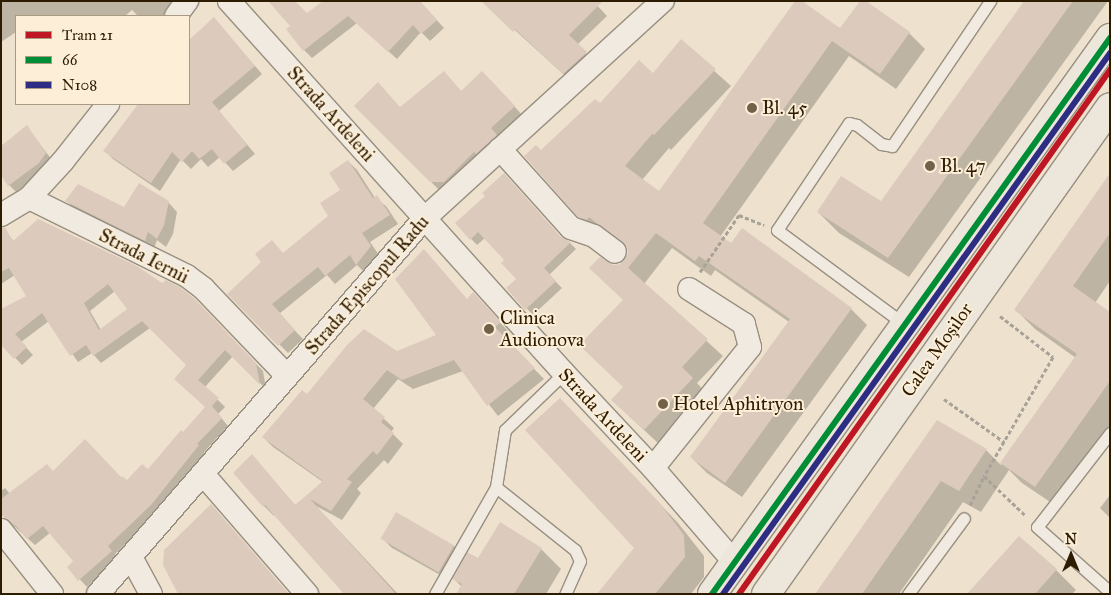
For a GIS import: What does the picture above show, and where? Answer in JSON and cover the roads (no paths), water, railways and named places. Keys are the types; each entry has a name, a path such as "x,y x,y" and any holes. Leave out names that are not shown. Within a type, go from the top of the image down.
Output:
{"main road":[{"path":"712,594 1110,38"},
{"name":"Calea Moșilor","path":"766,594 1110,107"}],"street":[{"path":"177,15 187,1"},
{"name":"Strada Ardeleni","path":"229,1 564,373 653,468 734,562"},
{"name":"Strada Episcopul Radu","path":"98,594 425,218 663,1"},
{"path":"1,215 29,198 63,161 107,105"},
{"path":"500,149 571,228 594,236 614,252"},
{"name":"Strada Iernii","path":"29,198 186,276 204,289 287,376"},
{"path":"653,468 750,347 744,324 689,289"},
{"path":"203,474 307,594"},
{"path":"1,530 52,594"},
{"path":"130,557 151,594"}],"lane":[{"path":"904,324 777,230 849,123 857,125 881,144 892,146 990,1"},
{"path":"435,594 496,487 505,430 564,373"},
{"path":"1110,433 1037,527 1110,592"},
{"path":"496,487 575,550 580,561 565,594"},
{"path":"908,594 964,518"}],"tram line":[{"name":"21","path":"739,594 1110,70"}],"place":[{"name":"Bl. 45","path":"752,108"},
{"name":"Bl. 47","path":"930,166"},
{"name":"Clinica Audionova","path":"489,329"},
{"name":"Hotel Aphitryon","path":"663,404"}]}
